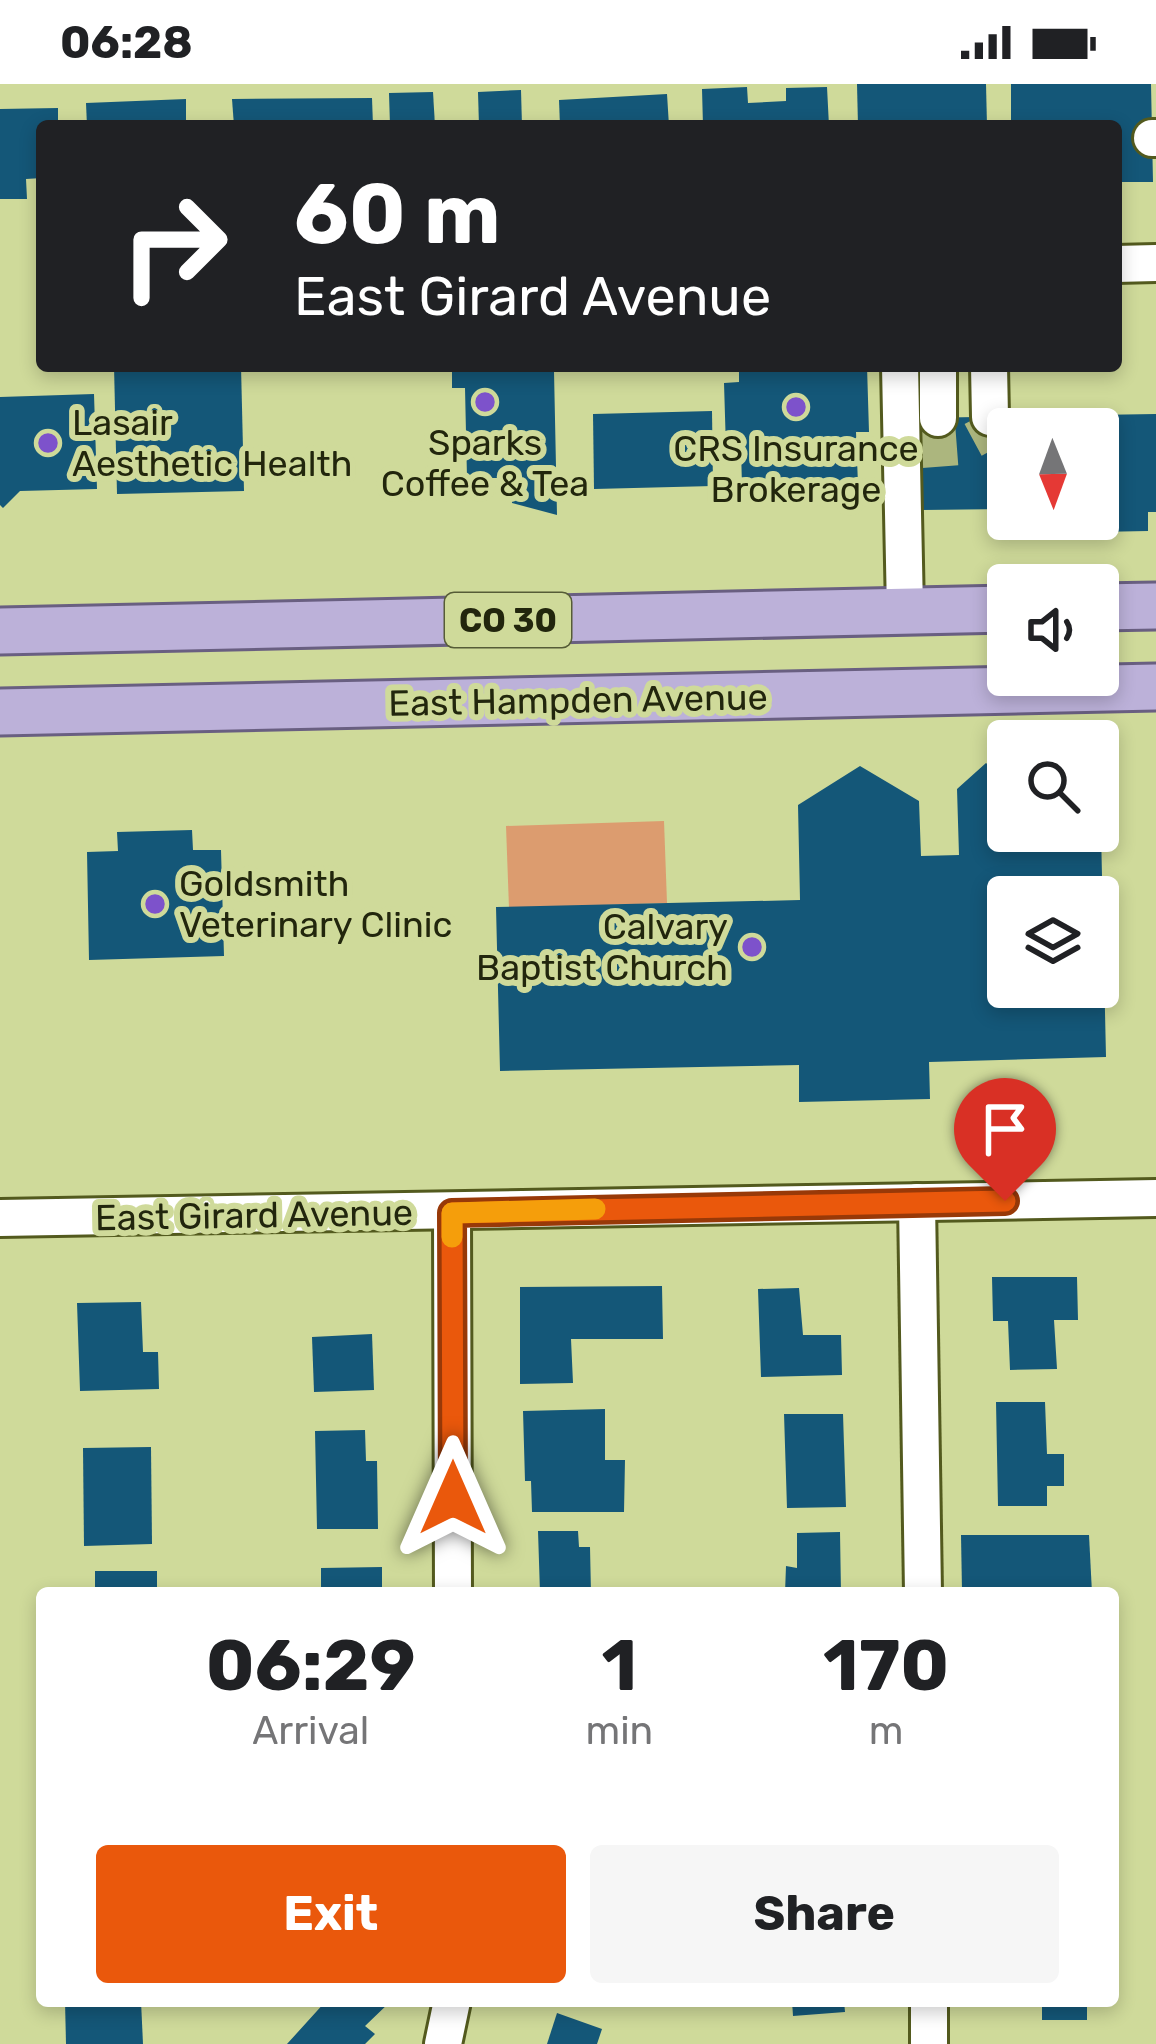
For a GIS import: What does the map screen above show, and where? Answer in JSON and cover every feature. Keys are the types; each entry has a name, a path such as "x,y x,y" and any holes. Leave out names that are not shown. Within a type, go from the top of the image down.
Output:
{"main road":[{"path":"1119,607 1156,606"},
{"name":"CO 30","path":"0,631 987,609"},
{"name":"East Hampden Avenue","path":"0,712 1156,687"}],"street":[{"path":"1122,264 1156,263"},
{"path":"900,372 911,450 905,611"},
{"path":"938,372 938,418"},
{"path":"989,372 990,408"},
{"name":"East Girard Avenue","path":"0,1218 1156,1198"},
{"path":"917,1202 923,1587"},
{"path":"452,1213 453,1587"},
{"path":"443,2044 451,2007"},
{"path":"928,2007 929,2044"}],"shaded area":[{"path":"664,821 667,903 509,908 506,826"}],"building":[{"path":"857,84 986,84 987,120 858,120"},
{"path":"1011,84 1151,84 1153,182 1122,182 1122,120 1011,120"},
{"path":"747,87 748,103 786,101 786,88 827,87 829,120 703,120 702,89"},
{"path":"521,90 522,120 479,120 478,92"},
{"path":"433,92 435,120 390,120 389,93"},
{"path":"667,94 669,120 560,120 559,100"},
{"path":"372,98 373,120 234,120 232,99"},
{"path":"186,99 186,120 87,120 86,103"},
{"path":"58,108 58,120 36,120 36,178 26,179 27,199 0,199 0,109"},
{"path":"114,372 241,372 244,491 117,494"},
{"path":"452,372 554,372 557,515 512,503 511,478 467,478 465,388 452,388"},
{"name":"CRS Insurance Brokerage","path":"739,372 867,372 869,432 856,432 858,485 742,487 741,448 726,449 724,383 739,382"},
{"name":"Lasair Aesthetic Health","path":"94,394 97,489 20,491 3,508 0,397"},
{"path":"712,411 713,486 594,489 593,414"},
{"path":"1156,414 1156,512 1148,512 1148,531 1119,532 1119,415"},
{"path":"987,417 987,509 922,510 920,418"},
{"name":"Calvary Baptist Church","path":"986,763 987,852 1101,852 1102,876 987,876 987,1008 1105,1008 1106,1057 929,1062 930,1099 799,1102 799,1065 500,1071 496,907 800,900 798,805 860,766 919,801 921,856 959,855 957,789"},
{"name":"Goldsmith Veterinary Clinic","path":"192,830 193,850 221,850 224,956 89,960 87,852 118,851 117,832"},
{"path":"992,1277 1077,1277 1078,1320 1054,1320 1057,1369 1010,1370 1008,1321 993,1321"},
{"path":"662,1286 663,1339 571,1339 573,1383 520,1384 520,1287"},
{"path":"799,1288 803,1335 841,1335 842,1375 761,1377 758,1289"},
{"path":"141,1302 143,1352 158,1352 159,1389 80,1391 77,1303"},
{"path":"372,1334 374,1390 314,1392 312,1337"},
{"path":"996,1402 1045,1402 1047,1454 1064,1454 1064,1486 1047,1486 1047,1506 998,1506"},
{"path":"605,1409 605,1460 625,1460 624,1512 532,1512 531,1481 525,1481 523,1411"},
{"path":"784,1414 843,1414 846,1507 787,1508"},
{"path":"365,1430 366,1461 377,1461 378,1529 317,1529 315,1431"},
{"path":"151,1447 152,1544 84,1546 83,1448"},
{"path":"538,1531 578,1531 579,1547 590,1547 591,1587 540,1587"},
{"path":"840,1532 841,1587 785,1587 786,1566 797,1568 797,1533"},
{"path":"961,1535 1089,1535 1092,1587 962,1587"},
{"path":"382,1567 382,1587 321,1587 321,1568"},
{"path":"95,1571 157,1571 157,1587 95,1587"},
{"path":"65,2007 141,2007 143,2044 66,2044"},
{"path":"321,2007 385,2007 365,2026 375,2034 365,2044 287,2044"},
{"path":"792,2007 845,2007 845,2012 793,2016"},
{"path":"1042,2007 1087,2007 1087,2020 1042,2020"},
{"path":"557,2013 602,2029 597,2044 547,2044"}],"tunnel":[{"path":"921,450 960,447 987,429"}],"slow traffic":[{"path":"452,1237 452,1213 595,1209"}],"place":[{"name":"Sparks Coffee & Tea","path":"485,402"},
{"name":"CRS Insurance Brokerage","path":"796,407"},
{"name":"Lasair Aesthetic Health","path":"48,443"},
{"name":"Goldsmith Veterinary Clinic","path":"155,904"},
{"name":"Calvary Baptist Church","path":"752,947"}],"route":[{"path":"453,1498 452,1213 1005,1201"}]}
